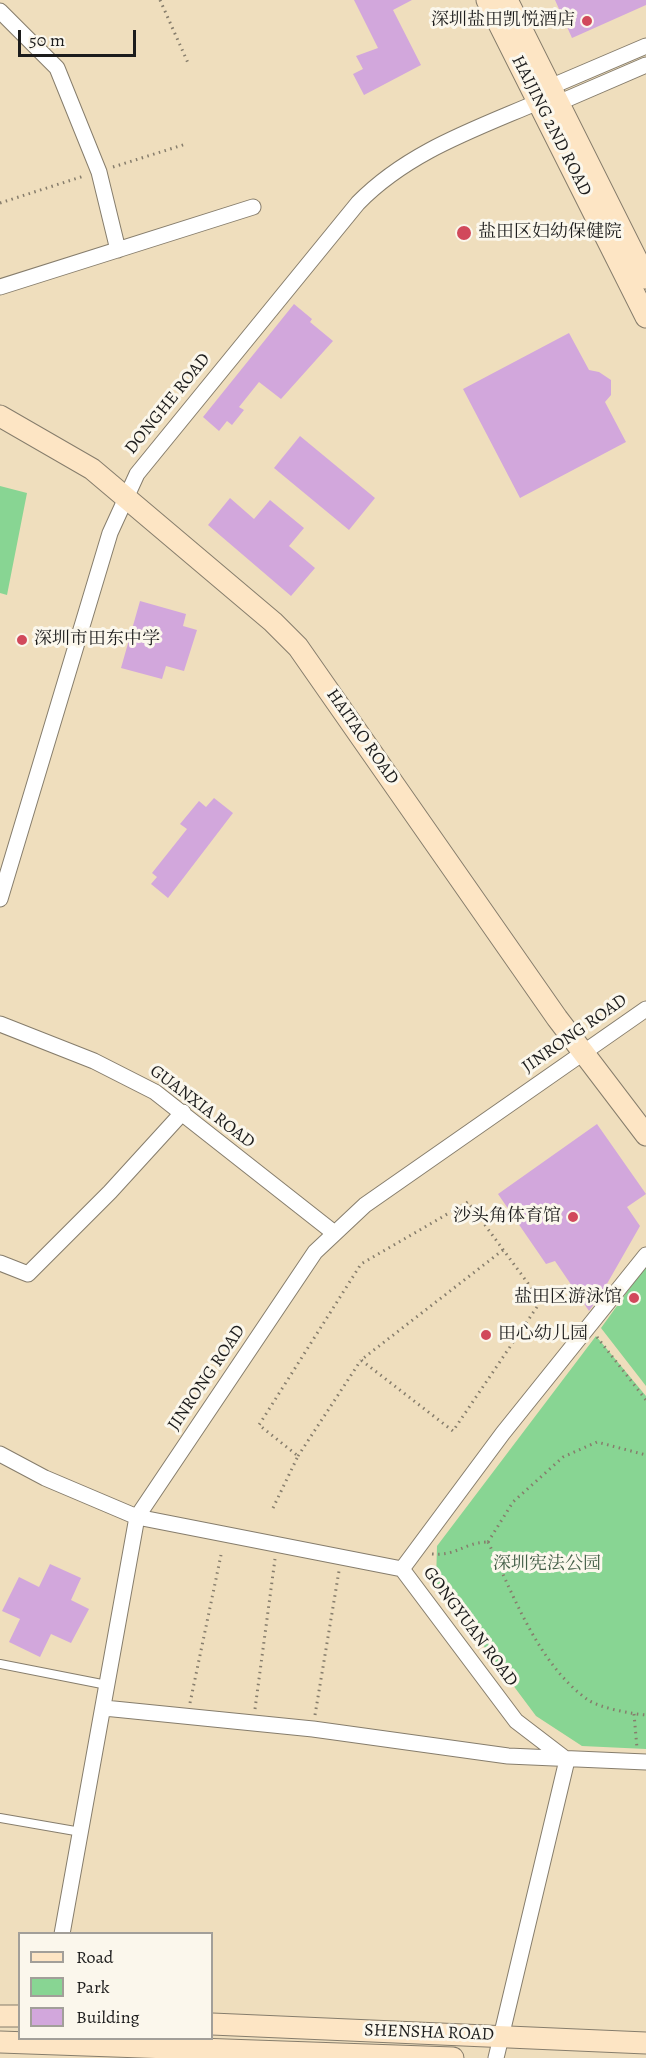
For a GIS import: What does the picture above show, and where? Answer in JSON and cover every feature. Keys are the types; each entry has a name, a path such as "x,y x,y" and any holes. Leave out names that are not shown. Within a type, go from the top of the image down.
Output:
{"street":[{"name":"HAIJING 2ND ROAD","path":"487,0 549,97 646,278"},
{"name":"HAIJING 2ND ROAD","path":"507,0 646,317"},
{"path":"0,11 57,68 99,172 118,250"},
{"name":"DONGHE ROAD","path":"0,899 110,533 144,463 358,203 378,182 401,165 428,151 549,97 646,46"},
{"name":"DONGHE ROAD","path":"549,97 646,65"},
{"path":"0,287 254,207"},
{"name":"HAITAO ROAD","path":"0,416 92,469 273,622 298,647 583,1052 646,1135"},
{"name":"JINRONG ROAD","path":"62,1932 137,1517 315,1252 333,1232 365,1205 646,1009"},
{"name":"GUANXIA ROAD","path":"1,1027 125,1075 183,1112 333,1232"},
{"path":"0,1263 28,1274 110,1192 183,1112"},
{"path":"402,1569 502,1433 646,1256"},
{"name":"GONGYUAN ROAD","path":"0,1454 45,1478 137,1517 402,1569 516,1721 567,1760"},
{"path":"104,1708 313,1729 508,1756 642,1762"},
{"path":"496,2058 567,1760"},
{"path":"0,2016 18,2016"},
{"name":"SHENSHA ROAD","path":"213,2024 646,2043"},
{"name":"SHENSHA ROAD","path":"0,2042 42,2041 453,2058"}],"lane":[{"path":"0,1664 107,1685"},
{"path":"0,1818 81,1832"}],"path":[{"path":"160,0 188,63"},
{"path":"298,1456 259,1425 361,1264 468,1202 541,1301 453,1431 361,1360"},
{"path":"273,1508 298,1456 361,1360 503,1250"},
{"path":"589,1326 646,1400"},
{"path":"488,1542 513,1502 563,1457 597,1442 646,1455"},
{"path":"415,1552 449,1556 472,1543 488,1542"},
{"path":"488,1542 525,1620 556,1669 590,1701 634,1714 646,1715"},
{"path":"188,1716 221,1555"},
{"path":"253,1723 275,1559"},
{"path":"313,1729 339,1567"},
{"path":"634,1714 642,1762"}],"green space":[{"path":"0,486 27,493 7,595 0,593"},
{"name":"盐田区游泳馆","path":"646,1268 646,1386 601,1328"},
{"name":"深圳宪法公园","path":"596,1336 646,1396 646,1749 582,1746 536,1716 436,1582 437,1546"}],"building":[{"path":"354,0 412,0 393,10 421,65 364,95 353,74 363,69 356,56 378,48"},
{"name":"深圳盐田凯悦酒店","path":"555,0 646,0 646,5 572,38"},
{"path":"294,304 312,319 310,322 333,341 281,399 259,382 239,407 244,410 232,425 227,421 219,431 203,417"},
{"path":"569,333 589,370 599,372 611,380 611,395 605,402 626,442 520,498 463,389"},
{"path":"300,436 375,498 349,530 274,468"},
{"path":"230,498 254,519 270,500 304,528 289,546 315,568 291,596 208,525"},
{"path":"140,601 186,614 183,626 197,630 184,671 166,666 162,679 121,668"},
{"path":"214,798 233,813 168,898 151,884 157,877 152,873 187,829 180,824 199,801 206,807"},
{"name":"沙头角体育馆","path":"597,1124 646,1194 627,1207 640,1226 589,1311 555,1261 546,1264 498,1194"},
{"path":"50,1564 81,1578 71,1600 89,1609 71,1643 51,1634 40,1657 9,1642 20,1619 2,1611 19,1577 39,1587"}],"place":[{"name":"深圳盐田凯悦酒店","path":"587,21"},
{"name":"盐田区妇幼保健院","path":"464,233"},
{"name":"深圳市田东中学","path":"22,640"},
{"name":"沙头角体育馆","path":"573,1217"},
{"name":"盐田区游泳馆","path":"634,1298"},
{"name":"田心幼儿园","path":"486,1335"}]}
